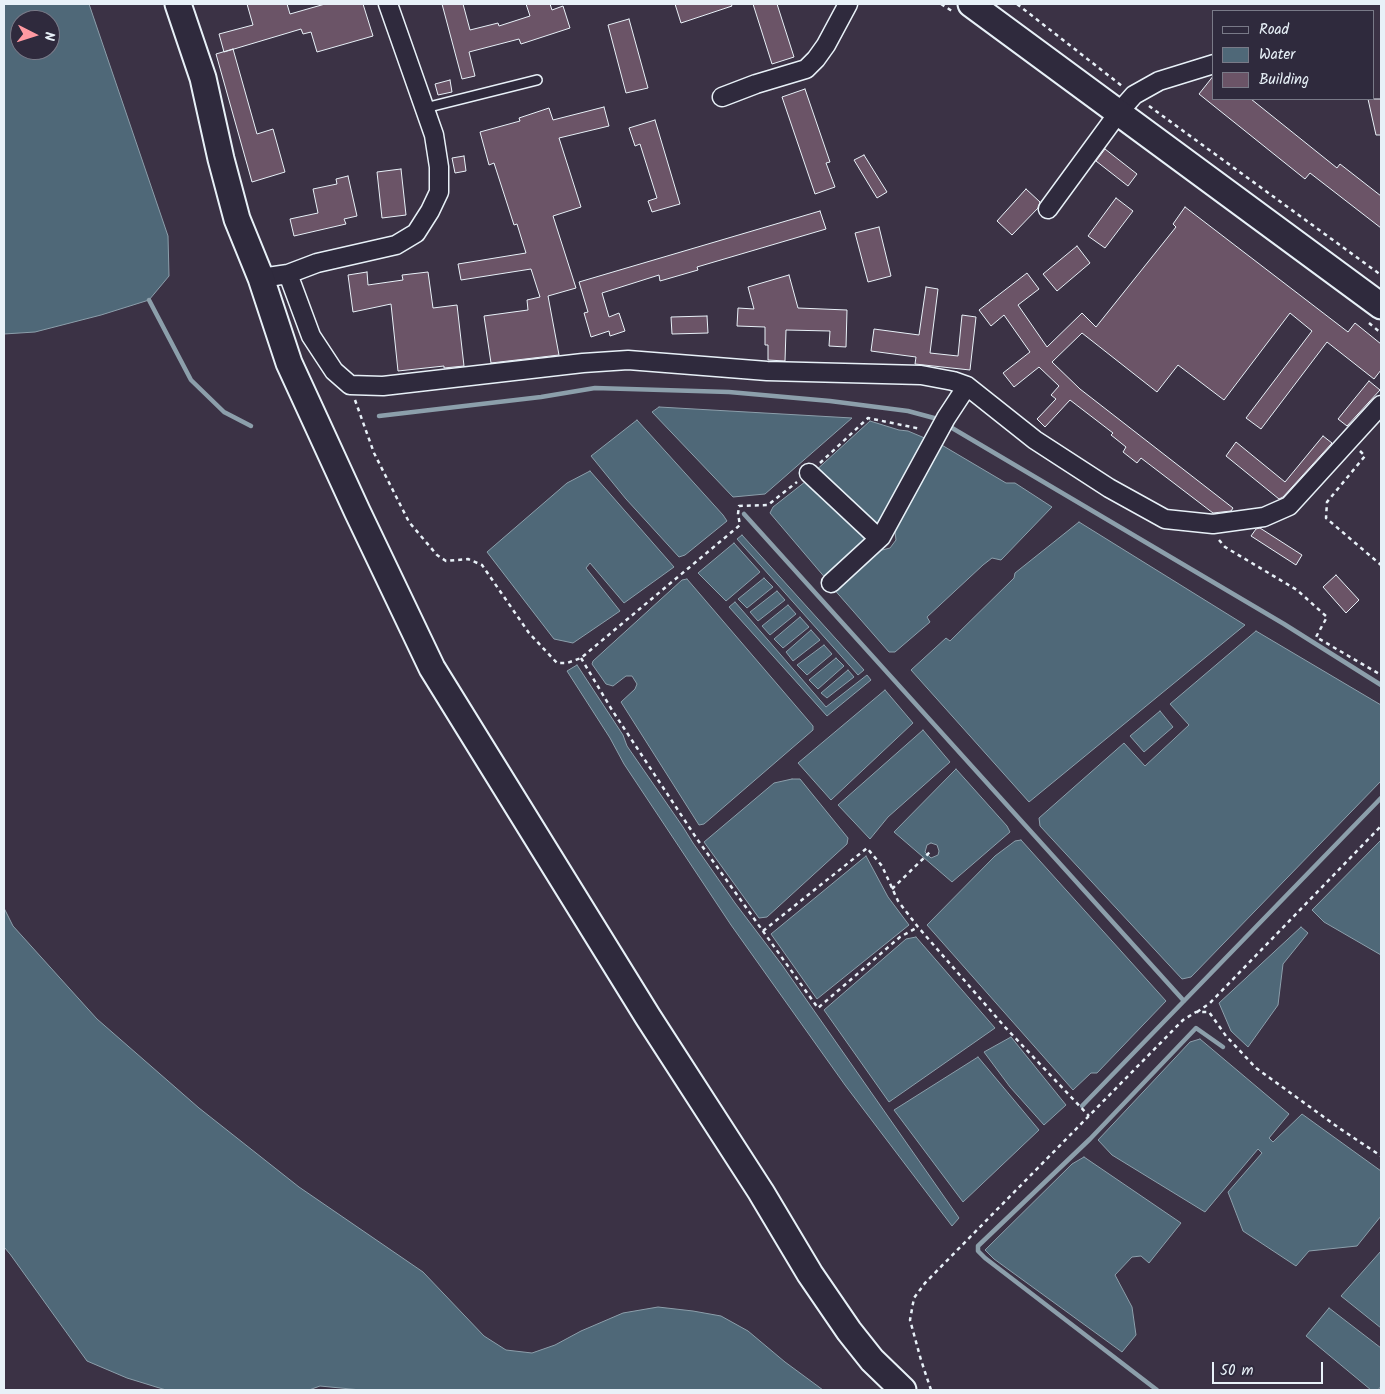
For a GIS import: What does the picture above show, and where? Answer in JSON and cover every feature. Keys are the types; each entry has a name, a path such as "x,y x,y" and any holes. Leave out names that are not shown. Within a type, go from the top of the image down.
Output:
{"main road":[{"path":"178,4 203,78 237,219 261,278 289,364 432,668 648,1017 761,1192 810,1274 849,1331 872,1360 903,1390"},
{"path":"971,4 1126,104 1381,306"}],"street":[{"path":"261,278 288,274 318,263 396,245 416,232 430,211 438,192 439,167 434,135 388,4"},
{"path":"722,97 806,68 816,59 826,45 848,4"},
{"path":"1048,209 1126,104 1159,81 1212,65"},
{"path":"288,274 311,336 334,371 350,385 383,386 574,364 628,360 767,372 921,375 953,381 967,386 1035,440 1109,488 1165,519 1213,524 1264,517 1289,506 1381,405"},
{"path":"831,583 881,537 941,428 967,386"},
{"path":"809,473 872,532 881,537"}],"lane":[{"path":"424,108 537,80"}],"path":[{"path":"1017,4 1126,104 1381,275"},
{"path":"350,385 374,453 410,522 437,555 446,561 468,559 482,565 529,633 557,663 567,663 581,658 740,525 739,506 768,505 809,473 868,418 919,428 941,428"},
{"path":"1348,441 1365,456 1327,502 1326,518 1381,565"},
{"path":"1213,524 1214,535 1225,547 1297,590 1327,617 1316,637 1381,675"},
{"path":"581,658 612,710 697,838 818,1008 900,937 918,927"},
{"path":"931,1390 910,1320 914,1298 925,1283 1183,1020 1210,1003 1381,826"},
{"path":"763,931 867,848 882,866 898,901 918,927 1004,1026 1088,1116"},
{"path":"892,889 932,850"},
{"path":"1196,1012 1209,1012 1226,1036 1256,1068 1381,1156"}],"water":[{"path":"4,4 89,4 168,236 169,276 149,300 35,332 4,334"},
{"path":"659,407 852,418 765,494 733,497 652,412"},
{"path":"637,420 727,521 685,555 679,557 626,499 591,456"},
{"path":"870,421 908,431 927,439 883,522 876,523 871,527 813,473"},
{"path":"940,444 1006,483 1015,483 1052,507 1001,560 992,558 983,565 927,617 930,622 895,652 889,652 832,587 874,550 890,548 896,540 892,525"},
{"path":"590,471 674,567 624,603 590,563 586,568 620,611 573,643 554,639 487,552 567,483"},
{"path":"810,478 868,533 866,544 827,580 770,513 773,507"},
{"path":"1079,522 1245,625 1029,802 911,670 946,638 950,641 1014,578 1015,573"},
{"path":"742,535 864,670 858,675 737,539"},
{"path":"734,543 760,572 726,601 698,573"},
{"path":"764,578 773,587 747,608 738,599"},
{"path":"687,579 813,726 813,730 704,824 699,825 621,702 635,689 637,684 632,676 626,676 613,686 606,684 592,664 593,661 682,580"},
{"path":"777,591 785,600 758,621 750,612"},
{"path":"735,602 826,707 867,675 871,680 827,716 729,607"},
{"path":"788,605 796,614 770,635 762,626"},
{"path":"800,617 809,627 783,648 774,639"},
{"path":"811,630 820,640 793,661 786,652"},
{"path":"1256,631 1381,705 1381,781 1191,977 1182,979 1040,826 1039,818 1124,743 1145,766 1189,725 1170,704"},
{"path":"824,645 832,654 807,675 797,665"},
{"path":"836,658 844,666 818,689 809,680"},
{"path":"577,665 623,735 627,746 693,843 782,965 959,1218 952,1226 845,1085 731,925 624,764 610,738 567,671"},
{"path":"848,670 854,677 827,698 821,693"},
{"path":"885,690 913,723 831,800 798,763"},
{"path":"1160,711 1173,727 1144,752 1130,736"},
{"path":"923,730 950,762 888,817 870,839 838,805"},
{"path":"956,769 1007,826 1010,832 952,882 894,832","holes":["931,843 937,845 938,855 931,858 925,852 927,845"]},
{"path":"800,779 848,838 847,844 767,917 759,918 704,842 774,783"},
{"path":"1021,840 1166,1001 1097,1073 1091,1073 1073,1090 927,925 995,856 1015,841"},
{"path":"1381,840 1381,955 1324,922 1312,910"},
{"path":"866,856 888,897 909,925 817,999 771,934"},
{"path":"4,908 13,926 97,1019 199,1108 299,1187 423,1272 484,1336 506,1350 532,1353 555,1345 581,1331 623,1313 658,1307 693,1311 721,1316 748,1331 823,1390 361,1390 320,1386 309,1390 166,1390 127,1378 87,1361 4,1247"},
{"path":"1301,927 1308,933 1283,964 1278,1005 1248,1047 1231,1031 1219,1003"},
{"path":"916,937 995,1028 889,1102 824,1010 906,939"},
{"path":"1011,1037 1066,1105 1044,1125 1010,1087 984,1052"},
{"path":"1200,1039 1289,1114 1269,1138 1273,1142 1302,1114 1381,1171 1381,1216 1357,1246 1309,1251 1296,1266 1243,1231 1228,1192 1262,1153 1258,1149 1205,1212 1112,1155 1098,1140 1190,1042"},
{"path":"978,1057 1039,1130 963,1202 894,1110"},
{"path":"1084,1157 1181,1223 1149,1263 1141,1256 1132,1257 1115,1275 1132,1307 1136,1335 1122,1352 994,1259 985,1250 1072,1164"},
{"path":"1381,1251 1381,1328 1341,1296"},
{"path":"1329,1308 1381,1348 1381,1386 1378,1390 1371,1390 1306,1336"}],"building":[{"path":"247,4 287,4 290,14 325,4 363,4 373,36 317,52 311,32 303,34 301,29 224,52 219,34 253,25"},
{"path":"442,4 463,4 470,30 498,23 499,26 530,16 526,4 550,4 552,10 563,6 570,28 521,44 519,39 469,52 475,76 462,79"},
{"path":"675,4 731,4 732,6 681,23"},
{"path":"753,4 777,4 794,57 772,64"},
{"path":"629,19 648,88 626,93 608,25"},
{"path":"233,49 257,134 273,129 285,172 252,182 216,54"},
{"path":"1212,78 1212,100 1252,100 1337,168 1340,164 1381,196 1381,228 1310,173 1305,179 1199,94"},
{"path":"450,80 452,92 438,95 435,84"},
{"path":"805,89 830,162 826,163 835,187 815,194 782,97"},
{"path":"1381,99 1381,135 1376,135 1368,100"},
{"path":"604,107 609,126 559,138 581,207 553,216 576,288 548,296 559,355 491,363 484,316 528,310 527,300 540,297 531,269 461,280 458,264 526,253 517,224 514,225 494,163 489,165 480,132 520,121 519,118 549,108 553,120"},
{"path":"655,120 680,204 652,212 648,201 657,198 640,144 635,146 629,128"},
{"path":"1105,149 1137,174 1128,186 1096,161"},
{"path":"864,155 887,192 877,198 854,160"},
{"path":"464,156 466,171 455,173 452,158"},
{"path":"401,169 406,215 382,218 377,172"},
{"path":"348,176 357,216 344,219 346,224 294,236 290,219 318,213 313,189 337,184 336,179"},
{"path":"1026,189 1040,202 1038,208 1012,235 997,221"},
{"path":"1116,198 1133,211 1105,248 1088,236"},
{"path":"1185,207 1348,332 1355,323 1381,344 1381,370 1374,379 1327,342 1261,429 1246,418 1312,331 1290,313 1224,400 1178,365 1157,392 1082,333 1052,362 1080,389 1233,508 1231,511 1213,513 1141,458 1137,463 1123,452 1126,447 1111,435 1113,433 1070,400 1045,427 1037,419 1056,399 1051,395 1059,386 1039,367 1014,387 1003,373 1030,352 1004,315 991,326 979,310 1027,273 1039,289 1018,305 1047,347 1082,313 1096,327 1176,227 1173,224"},
{"path":"820,211 826,229 697,267 698,270 660,281 659,275 602,293 609,317 619,313 625,331 610,336 609,331 591,337 584,313 588,312 579,282"},
{"path":"879,227 891,276 868,282 855,233"},
{"path":"1077,246 1090,263 1057,291 1043,274"},
{"path":"367,272 368,285 403,280 402,275 428,272 433,308 457,305 464,366 444,368 444,366 398,371 391,304 353,312 348,275"},
{"path":"789,275 798,308 847,310 846,347 829,346 830,331 786,330 785,361 768,360 768,345 765,345 765,327 737,326 738,308 754,309 748,287"},
{"path":"926,287 938,289 930,353 958,356 962,315 976,317 970,370 915,364 916,357 871,351 874,329 919,335"},
{"path":"707,316 708,333 672,334 671,317"},
{"path":"1369,381 1380,390 1347,426 1338,419"},
{"path":"1323,436 1332,443 1283,497 1279,499 1226,456 1236,442 1285,482"},
{"path":"1260,528 1302,555 1296,565 1251,536 1256,529"},
{"path":"1336,575 1359,600 1346,613 1323,587"}],"waterway":[{"path":"149,300 191,380 224,412 251,426"},
{"path":"379,416 541,397 595,388 729,392 830,401 908,411 940,421"},
{"path":"947,425 1284,624 1381,685"},
{"path":"744,514 1184,1001"},
{"path":"1082,1106 1381,798"},
{"path":"1157,1390 985,1258 978,1251 978,1246 1090,1139 1196,1028 1223,1047"}]}
